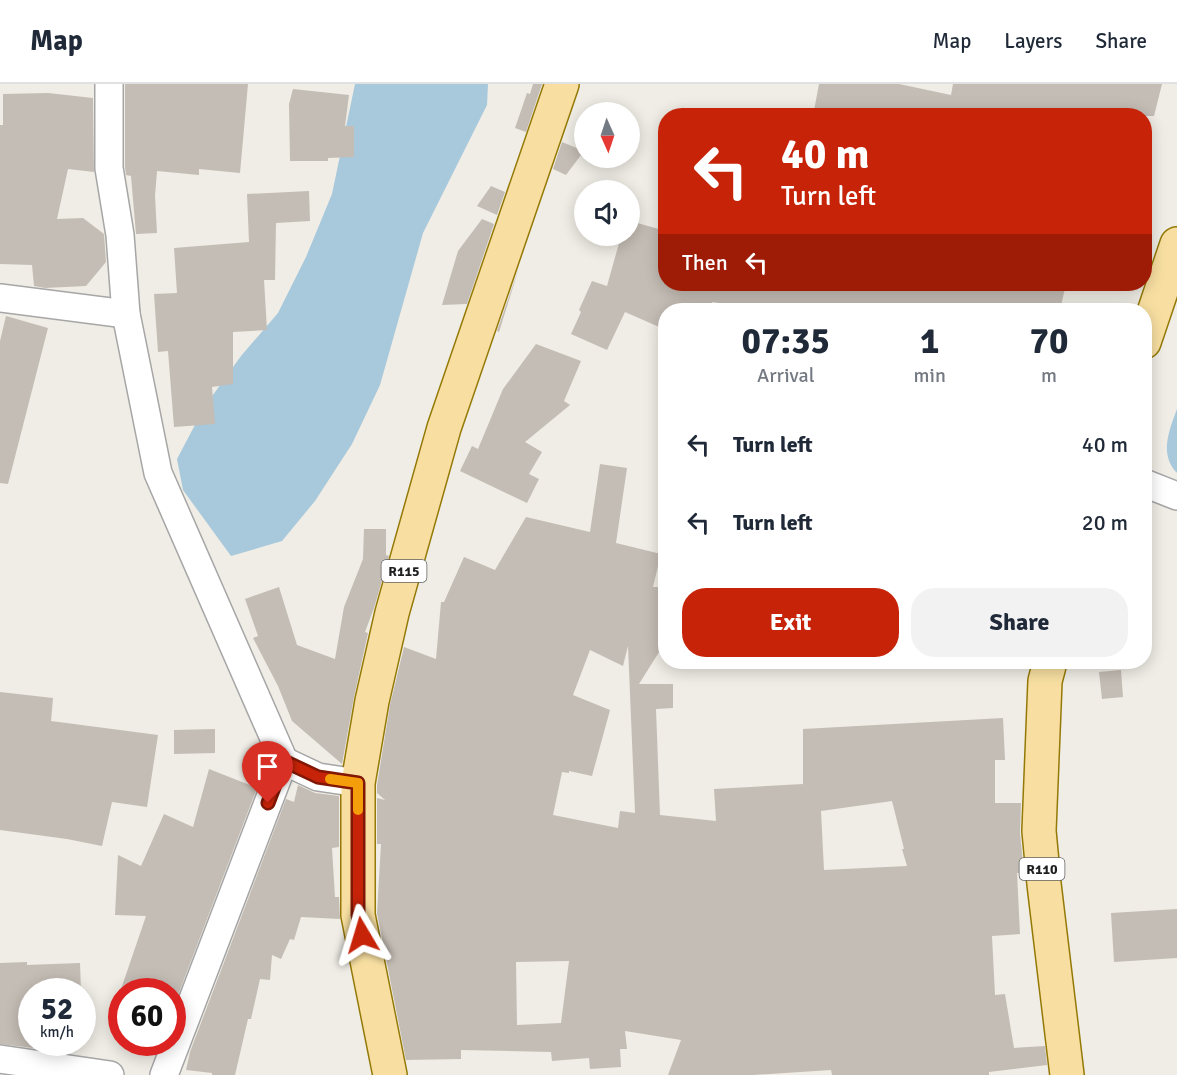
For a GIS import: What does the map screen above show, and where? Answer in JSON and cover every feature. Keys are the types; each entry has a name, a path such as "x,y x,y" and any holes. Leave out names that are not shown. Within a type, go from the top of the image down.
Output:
{"main road":[{"name":"R115","path":"390,1075 358,915 358,783 372,701 392,613 441,439 562,84"},
{"path":"1152,318 1177,244"},
{"name":"R110","path":"1048,669 1045,681 1040,831 1044,884 1067,1075"}],"street":[{"path":"109,84 109,168 117,213 126,314 158,474 284,761 318,777 358,783"},
{"path":"0,298 126,314"},
{"path":"1152,486 1177,496"},
{"path":"164,1075 284,761"},
{"path":"0,1059 110,1075"}],"water":[{"path":"355,84 488,84 487,105 423,233 380,385 352,444 315,501 282,541 231,556 183,490 177,459 205,406 241,356 278,313 306,257 332,194"},
{"path":"1177,409 1177,473 1168,458 1167,442"}],"building":[{"path":"125,84 248,84 240,173 199,169 199,175 157,171 155,196 157,233 136,234 131,176 126,175 125,167"},
{"path":"533,84 542,84 526,132 515,128 527,93 530,94"},
{"path":"819,84 899,84 951,95 953,84 1162,84 1154,116 1152,116 1152,108 814,108"},
{"path":"293,89 349,95 345,126 354,126 354,157 328,158 328,161 290,161 289,104"},
{"path":"48,93 93,98 94,172 68,169 57,219 83,218 104,234 106,262 86,286 45,288 34,286 32,265 0,264 0,125 3,125 3,94"},
{"path":"562,142 574,147 574,164 566,175 553,169"},
{"path":"491,186 505,192 497,215 477,206"},
{"path":"309,191 310,221 276,223 275,280 264,280 267,330 233,332 233,384 212,387 215,424 174,427 168,351 158,352 154,294 177,293 174,248 249,242 247,194"},
{"path":"482,219 494,224 467,304 442,305 458,251"},
{"path":"640,224 658,229 658,291 1064,291 1062,303 658,303 658,326 625,312 607,350 571,334 592,281 607,286 618,246 640,246"},
{"path":"519,268 499,332 497,331"},
{"path":"6,316 48,328 8,484 0,483 0,341"},
{"path":"536,344 581,361 564,401 570,405 525,442 542,452 529,474 539,479 527,503 460,471 472,446 478,449 503,389"},
{"path":"600,464 627,468 616,543 658,553 658,566 653,587 658,587 658,654 639,684 673,684 673,708 656,709 660,815 716,821 714,789 803,784 803,729 1003,718 1005,760 995,760 995,803 1021,803 1020,833 1024,873 1017,873 1020,934 992,936 995,995 1005,994 1014,1048 1045,1046 1047,1065 989,1072 989,1075 832,1075 831,1070 753,1075 668,1075 681,1040 625,1031 627,1049 620,1049 621,1067 590,1069 589,1058 552,1061 551,1052 461,1050 461,1059 406,1060 377,913 381,844 377,844 377,798 385,800 377,793 377,785 390,705 404,647 436,659 441,602 444,602 464,557 495,570 526,517 590,532","holes":["628,646 635,813 620,811 618,828 553,815 562,772 569,773 569,771 592,776 610,710 573,695 590,650 623,666","892,801 907,866 824,870 821,811","569,961 561,1023 517,1025 516,962"]},
{"path":"364,529 386,529 386,555 389,556 365,632 368,633 342,764 292,721 278,686 253,638 258,636 245,599 279,587 297,645 335,659 344,607 363,559"},
{"path":"1121,670 1123,697 1102,699 1099,672"},
{"path":"0,692 53,698 51,721 158,735 147,807 112,802 102,846 0,830"},
{"path":"215,729 215,753 174,754 174,730"},
{"path":"209,769 257,788 185,978 125,978 146,916 115,915 118,855 141,866 164,814 193,827"},
{"path":"298,785 315,793 339,796 339,847 332,848 335,897 339,897 340,919 301,917 294,940 290,939 281,959 272,955 270,980 260,979 235,1075 212,1075 212,1073 186,1070 190,1052 286,799 294,802"},
{"path":"1177,909 1177,958 1114,962 1111,913"},
{"path":"27,962 27,965 80,963 81,978 18,978 18,1046 0,1044 0,963"}],"slow traffic":[{"path":"330,779 358,783 358,810"}],"route":[{"path":"268,803 284,761 318,777 358,783 358,915 362,935"}]}
